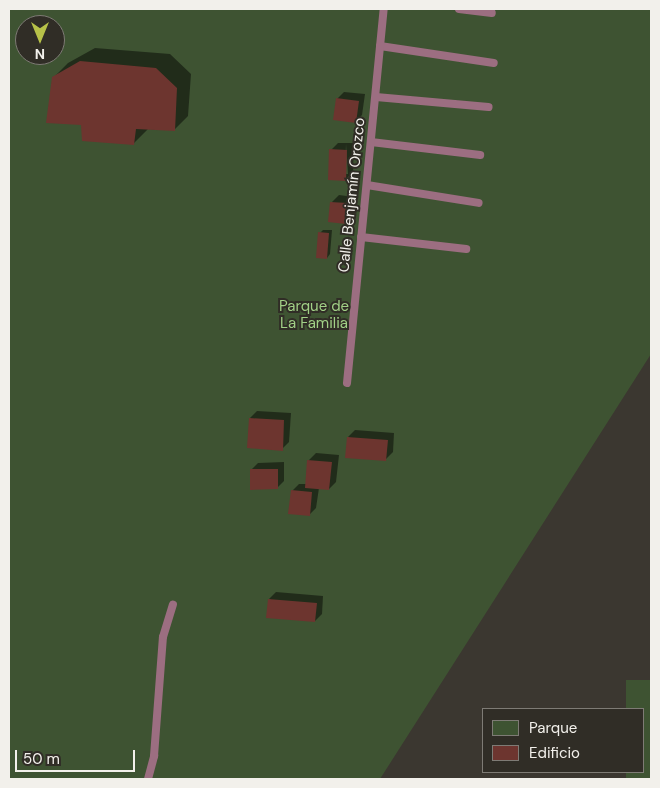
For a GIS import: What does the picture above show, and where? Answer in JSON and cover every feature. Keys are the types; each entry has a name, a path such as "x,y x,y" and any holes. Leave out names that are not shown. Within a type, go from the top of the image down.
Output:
{"lane":[{"name":"Calle Benjamín Orozco","path":"347,383 384,9"},
{"path":"459,9 492,13"},
{"path":"380,46 494,62"},
{"path":"376,97 489,107"},
{"path":"371,142 480,155"},
{"path":"367,185 479,203"},
{"path":"362,236 466,248"},
{"path":"148,779 154,756 163,637 173,604"}],"green space":[{"name":"Parque de La Familia","path":"9,9 651,9 651,354 380,779 9,779"},
{"path":"626,680 651,680 651,779 626,779 626,773 645,773 645,708 626,708"}],"building":[{"path":"80,61 156,68 177,88 175,131 136,129 134,145 82,141 81,125 46,123 52,77"},
{"path":"336,98 359,101 356,123 333,120"},
{"path":"329,149 347,150 346,181 328,180"},
{"path":"330,202 348,203 346,224 328,222"},
{"path":"318,232 329,233 327,259 316,258"},
{"path":"249,418 284,420 283,451 247,448"},
{"path":"347,437 388,440 386,461 345,458"},
{"path":"307,460 332,462 329,490 305,488"},
{"path":"250,469 278,469 278,489 250,490"},
{"path":"291,490 312,492 310,516 288,514"},
{"path":"268,599 317,603 315,622 266,618"}]}
